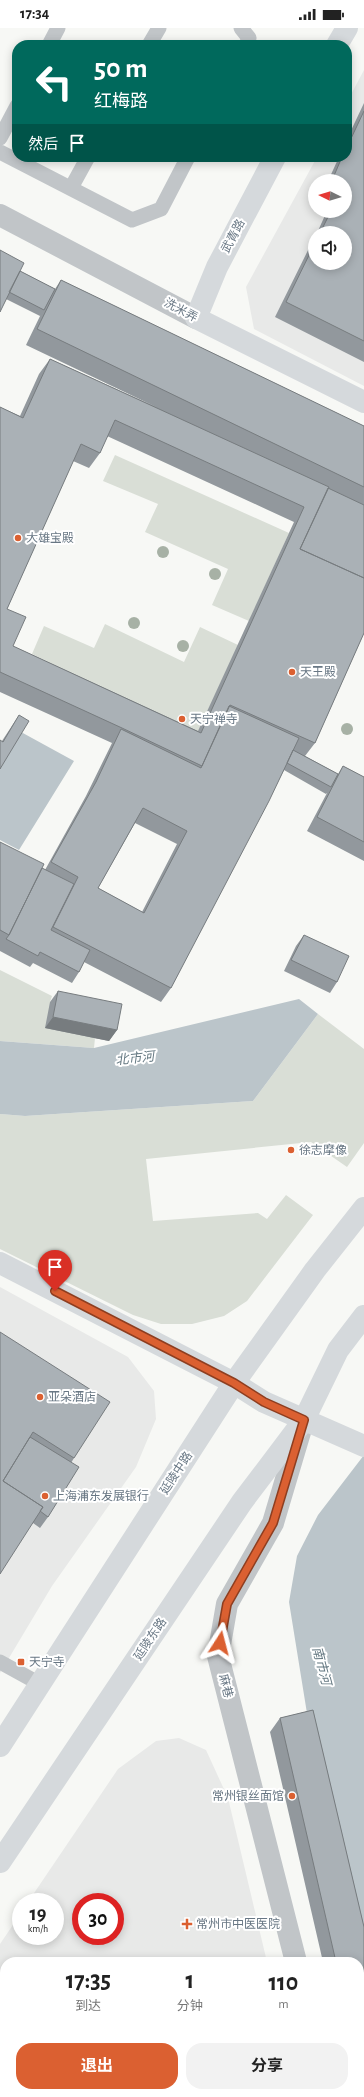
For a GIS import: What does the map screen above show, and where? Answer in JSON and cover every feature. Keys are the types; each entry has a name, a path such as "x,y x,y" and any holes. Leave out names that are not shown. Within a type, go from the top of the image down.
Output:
{"main road":[{"path":"340,40 347,28"},
{"name":"武青路","path":"196,318 217,267 271,162"},
{"name":"洗米弄","path":"196,318 364,402"},
{"name":"延陵中路","path":"0,1746 234,1383 315,1270 364,1208"},
{"path":"0,1263 234,1383 264,1402 361,1445"},
{"path":"304,1420 338,1350 364,1316"},
{"name":"延陵东路","path":"0,1862 242,1502 304,1420"}],"street":[{"name":"洗米弄","path":"0,215 196,318"},
{"name":"麻巷","path":"295,1957 218,1656 227,1604 273,1523 304,1420"}],"lane":[{"path":"52,40 58,28"},
{"path":"153,40 159,28"},
{"path":"241,28 249,38 248,40"},
{"path":"0,138 12,115"},
{"path":"0,152 12,158"},
{"path":"20,162 132,220 161,209 185,162"},
{"path":"71,188 85,162"},
{"path":"0,1662 40,1684"}],"shaded area":[{"path":"364,70 364,386 254,329 246,287 314,162 352,162 352,93"},
{"path":"115,455 289,533 249,621 212,605 228,569 145,532 158,504 103,481"},
{"path":"105,624 184,662 200,627 238,645 197,734 32,654 44,626 94,648"},
{"path":"0,970 52,996 50,1002 95,1038 94,1048 0,1041"},
{"path":"318,1014 364,1049 364,1143 347,1167 311,1142 146,1159 153,1221 258,1213 267,1219 286,1195 313,1215 247,1301 224,1316 192,1324 161,1324 133,1315 0,1249 0,1114 25,1116 253,1101"},
{"path":"0,1287 128,1357 154,1391 156,1419 136,1467 52,1586 0,1673"},
{"name":"常州市中医医院","path":"179,1738 206,1750 228,1798 266,1957 0,1957 0,1944 12,1926 12,1945 64,1945 64,1893 34,1893 118,1769 156,1741"}],"water":[{"path":"21,732 74,761 19,850 0,840 0,767"},
{"name":"北市河","path":"299,999 318,1014 253,1101 25,1116 0,1114 0,1041 94,1048"},
{"name":"南市河","path":"364,1455 364,1956 316,1769 289,1602 297,1556 318,1515"}],"building":[{"path":"364,111 364,341 286,302 308,257 308,270 352,270 352,226 324,226 328,218 352,218 352,174 335,174 340,162 352,162 352,136"},
{"path":"0,250 24,263 0,312"},
{"path":"20,271 55,289 44,310 9,292"},
{"path":"61,280 364,426 364,487 37,329"},
{"path":"50,359 329,487 300,549 364,578 364,633 315,743 230,705 202,766 0,672 0,407 23,418","holes":["115,420 304,507 201,733 13,646 26,617 7,609 81,444 100,453"]},
{"path":"328,488 364,505 364,578 300,549"},
{"path":"229,706 299,738 269,801 171,988 53,927 78,877 51,862 96,782 121,729 201,768","holes":["143,808 187,831 144,913 98,888"]},
{"path":"19,715 29,721 0,769 0,740 3,742"},
{"path":"293,750 338,774 331,787 287,763"},
{"path":"343,766 364,777 364,842 317,817"},
{"path":"0,842 44,864 9,935 0,930"},
{"path":"42,868 74,884 51,930 90,950 79,972 40,952 38,956 6,939"},
{"path":"304,935 349,956 337,982 291,960"},
{"path":"58,991 122,1004 117,1030 53,1017"},
{"path":"0,1332 110,1402 74,1458 33,1432 3,1481 43,1507 0,1574"},
{"path":"30,1437 79,1467 48,1517 40,1511 43,1507 3,1481"},
{"path":"313,1710 364,1927 364,1957 335,1957 280,1718"}],"place":[{"name":"大雄宝殿","path":"18,538"},
{"name":"天王殿","path":"292,672"},
{"name":"天宁禅寺","path":"182,719"},
{"name":"徐志摩像","path":"291,1150"},
{"name":"亚朵酒店","path":"40,1397"},
{"name":"上海浦东发展银行","path":"45,1496"},
{"name":"天宁寺","path":"21,1662"},
{"name":"常州银丝面馆","path":"292,1796"},
{"name":"常州市中医医院","path":"187,1924"}],"route":[{"path":"55,1291 234,1383 264,1402 304,1420 273,1523 227,1604 220,1643"}]}
